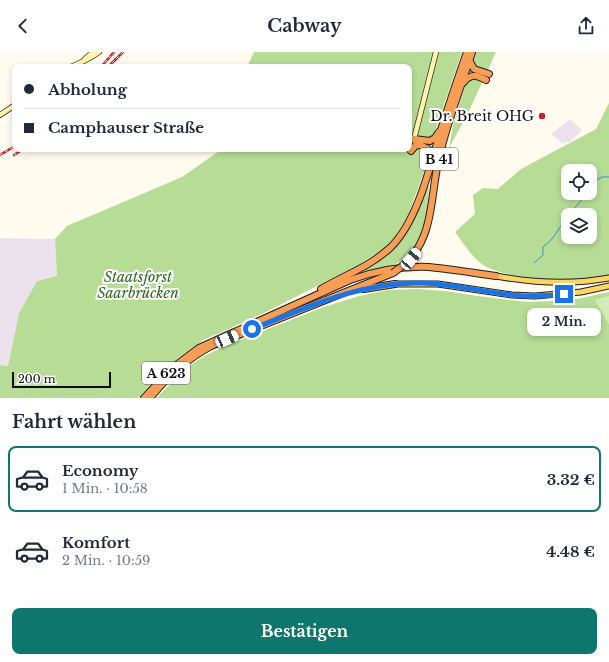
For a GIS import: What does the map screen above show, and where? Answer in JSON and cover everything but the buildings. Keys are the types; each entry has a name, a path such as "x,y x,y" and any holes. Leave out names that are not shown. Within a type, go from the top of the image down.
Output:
{"highway":[{"name":"B 41","path":"293,304 372,262 382,255 397,240 412,217 434,155 466,52"},
{"name":"B 41","path":"314,304 393,273 405,264 420,246 428,229 439,158 472,52"},
{"path":"461,86 466,79 472,75 487,77 474,69 469,60"},
{"path":"414,139 430,141 435,138 442,127"},
{"path":"414,139 419,145 427,147 434,155"},
{"path":"412,150 419,145"},
{"path":"293,304 361,276 402,268 428,267 496,276"},
{"path":"314,304 365,289 395,284"},
{"name":"A 623","path":"144,398 170,369 199,348 293,304"},
{"name":"A 623","path":"150,398 167,378 195,356 215,344 314,304"}],"main road":[{"path":"496,276 545,282 579,282 609,278"},
{"path":"395,284 438,284 512,295 535,296 581,292 609,286"}],"street":[{"path":"77,64 93,52"},
{"path":"84,60 90,59 99,52"},
{"path":"414,139 436,52"},
{"path":"0,115 12,107"}],"shaded area":[{"path":"571,120 582,130 570,142 565,142 563,144 551,134"},
{"path":"0,238 55,239 57,276 37,281 19,313 8,366 0,365"}],"green space":[{"name":"Staatsforst Saarbrücken","path":"254,52 462,52 434,134 429,158 408,215 396,236 382,250 356,266 266,312 203,340 178,358 157,377 138,398 0,398 0,365 8,366 19,313 37,281 57,276 55,239 67,226 182,177 218,152 412,152 412,64 248,64"},
{"path":"475,52 496,52 469,111 449,148 453,125"},
{"path":"609,103 609,276 582,280 565,280 511,275 485,266 480,263 468,250 455,232 475,214 473,195 483,188 498,189 521,169 596,129"},
{"path":"428,186 423,228 414,247 399,262 392,266 366,271 365,270 389,253 405,234 417,212"},
{"path":"417,289 445,291 528,302 572,300 609,292 609,296 595,300 609,324 609,398 156,398 189,366 206,355 235,342 324,307 359,296 388,290"},
{"path":"609,296 609,324 595,300"}],"waterway":[{"path":"597,180 602,177 609,177"},
{"path":"575,208 581,200"},
{"path":"534,263 543,255 543,247 552,239 561,226"}],"railway":[{"path":"104,64 114,52"},
{"path":"111,64 123,52"},
{"path":"0,155 12,148"},
{"path":"14,155 18,152"}],"place":[{"name":"Dr. Breit OHG","path":"542,116"}],"route":[{"path":"252,329 314,304 370,287 384,285 407,283 453,285 523,296 549,296 564,294"}]}
